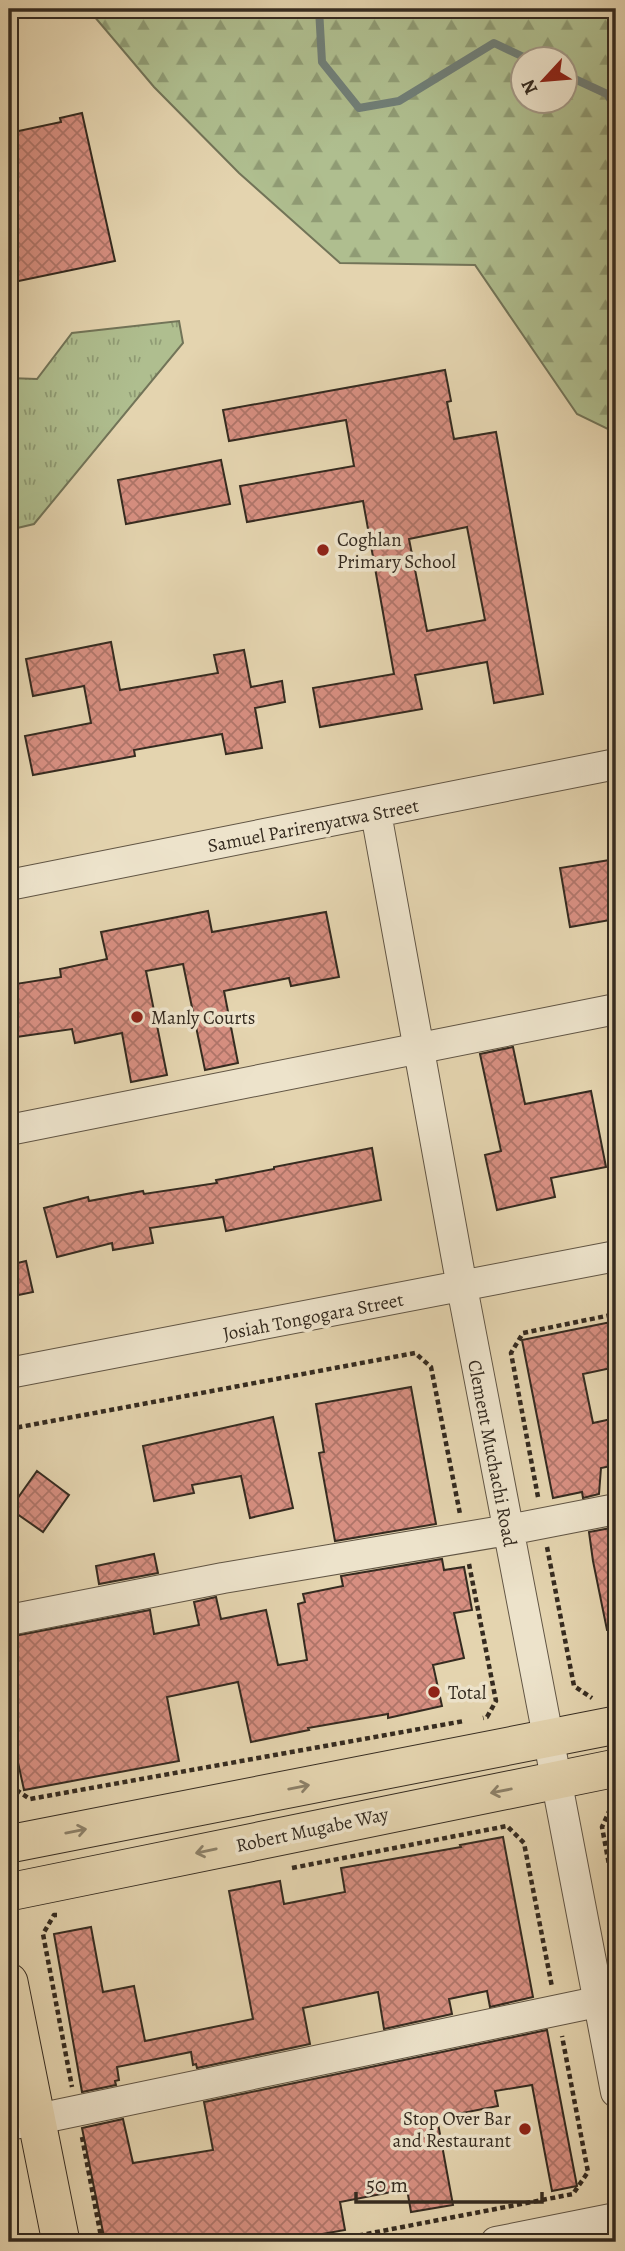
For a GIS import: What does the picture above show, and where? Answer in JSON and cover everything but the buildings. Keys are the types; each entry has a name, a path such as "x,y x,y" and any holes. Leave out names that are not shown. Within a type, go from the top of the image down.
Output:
{"main road":[{"path":"9,1844 616,1725"},
{"name":"Robert Mugabe Way","path":"9,1892 616,1768"},
{"path":"9,1982 23,2122 61,2242"}],"street":[{"name":"Samuel Parirenyatwa Street","path":"9,886 616,764"},
{"name":"Clement Muchachi Road","path":"376,813 462,1287 556,1780 607,2000 616,2092"},
{"path":"9,1130 616,1009"},
{"name":"Josiah Tongogara Street","path":"9,1373 616,1256"},
{"path":"9,1620 223,1578 616,1509"},
{"path":"23,2122 607,2000"},
{"path":"496,2242 616,2218"}],"path":[{"path":"511,1353 523,1333 616,1314"},
{"path":"616,1804 612,1805 602,1827 616,1902"},
{"path":"281,1870 508,1826 524,1843 589,2172 573,2194 325,2242"},
{"path":"43,1934 54,1915 67,1913"}],"green space":[{"path":"88,9 613,9 616,12 616,433 577,414 475,265 340,263 239,173 154,87"},
{"path":"179,321 183,343 34,524 9,530 9,378 37,379 72,333"}],"waterway":[{"path":"319,9 322,62 359,108 399,101 494,43 510,51"},
{"path":"580,81 607,94 616,108"}],"place":[{"name":"Coghlan Primary School","path":"323,550"},
{"name":"Manly Courts","path":"137,1017"},
{"name":"Total","path":"434,1692"},
{"name":"Stop Over Bar and Restaurant","path":"525,2129"}]}
